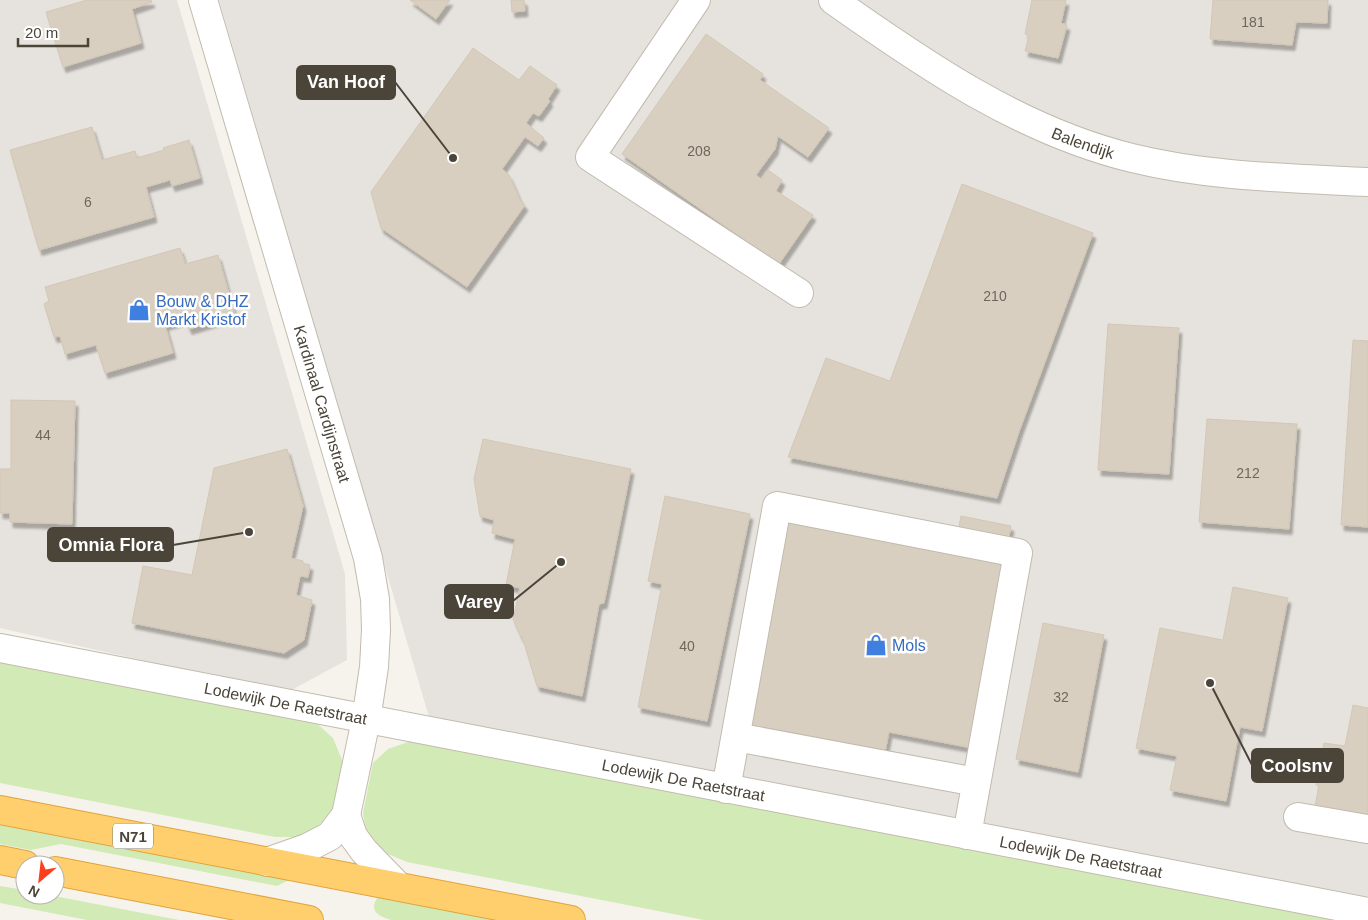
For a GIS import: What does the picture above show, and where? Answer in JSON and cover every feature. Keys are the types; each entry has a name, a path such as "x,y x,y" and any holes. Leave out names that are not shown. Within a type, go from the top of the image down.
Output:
{"highway":[{"name":"N71","path":"0,810 571,920"},
{"path":"0,860 15,863"},
{"path":"65,873 309,920"}],"street":[{"name":"Kardinaal Cardijnstraat","path":"203,0 368,558 375,599 376,630 372,685 346,815 330,836 307,848 267,862"},
{"path":"696,0 590,157 799,293"},
{"name":"Balendijk","path":"834,0 894,43 977,94 1022,118 1072,139 1131,158 1201,171 1368,182"},
{"path":"726,789 777,506 1018,553 967,835"},
{"name":"Lodewijk De Raetstraat","path":"0,648 1368,912"},
{"path":"736,737 976,782"},
{"path":"346,815 353,836 364,851 398,886"},
{"path":"1298,817 1367,829"}],"shaded area":[{"path":"0,0 177,0 345,574 347,660 286,693 0,628"},
{"path":"219,0 1368,0 1368,920 436,741"}],"green space":[{"path":"0,662 314,721 333,738 342,760 344,772 333,808 317,828 297,837 275,837 0,783"},
{"path":"411,741 1349,920 704,920 407,862 383,852 366,832 363,813 373,763 388,749"},
{"path":"0,824 289,880 277,886 61,844 31,850 0,844"},
{"path":"0,886 15,888 15,905 65,905 65,898 179,920 87,920 0,903"},
{"path":"378,897 499,920 392,920 382,917 374,909"}],"building":[{"path":"87,0 151,0 152,2 132,9 141,43 63,67 46,12"},
{"path":"410,0 450,0 436,19"},
{"path":"511,0 524,0 525,11 512,12"},
{"path":"1032,0 1066,0 1061,23 1067,25 1058,58 1025,51 1029,36 1025,34"},
{"path":"1213,0 1328,0 1327,23 1296,22 1292,45 1210,39"},
{"path":"706,34 763,74 760,80 829,128 808,157 778,136 775,149 756,175 761,179 768,170 782,180 776,191 813,215 779,264 622,154"},
{"path":"473,48 519,80 530,66 557,85 548,99 550,101 539,116 533,113 526,123 544,138 538,146 525,137 502,169 509,175 520,200 525,205 467,287 381,228 371,192"},
{"path":"92,127 102,160 135,151 137,158 189,140 200,178 172,186 170,180 146,187 154,217 39,250 10,150"},
{"path":"962,184 1093,233 1020,429 997,498 788,457 826,358 890,381"},
{"name":"Bouw & DHZ Markt Kristof","path":"180,248 185,264 218,255 235,315 189,329 185,319 165,325 173,353 105,373 96,345 65,354 60,336 54,337 44,304 49,301 45,287"},
{"path":"1108,324 1179,328 1169,474 1098,470"},
{"path":"1353,340 1368,341 1368,527 1341,525"},
{"path":"11,400 75,401 72,524 10,522 10,513 0,513 0,469 11,469"},
{"path":"1207,419 1297,424 1289,529 1199,522"},
{"path":"483,439 631,469 604,603 599,604 582,696 537,686 522,636 513,619 520,588 506,585 515,539 492,533 494,520 480,516 474,479"},
{"path":"287,449 303,506 291,558 310,565 308,577 300,576 296,595 312,600 304,640 284,653 132,623 143,566 192,575 214,468"},
{"path":"665,496 750,514 707,721 638,707 662,584 648,581"},
{"path":"961,516 1011,526 1008,541 958,531"},
{"name":"Mols","path":"784,522 1007,565 972,748 889,732 885,752 745,726"},
{"path":"1233,587 1288,598 1262,731 1240,727 1226,801 1170,790 1177,756 1136,748 1160,628 1223,640"},
{"path":"1043,623 1104,635 1078,772 1016,759"},
{"path":"1353,705 1368,708 1368,817 1315,807 1319,785 1316,785 1324,743 1345,746"}],"place":[{"name":"Van Hoof","path":"453,158"},
{"name":"Bouw & DHZ Markt Kristof","path":"139,310"},
{"name":"Omnia Flora","path":"249,532"},
{"name":"Varey","path":"561,562"},
{"name":"Mols","path":"876,645"},
{"name":"Coolsnv","path":"1210,683"}]}
